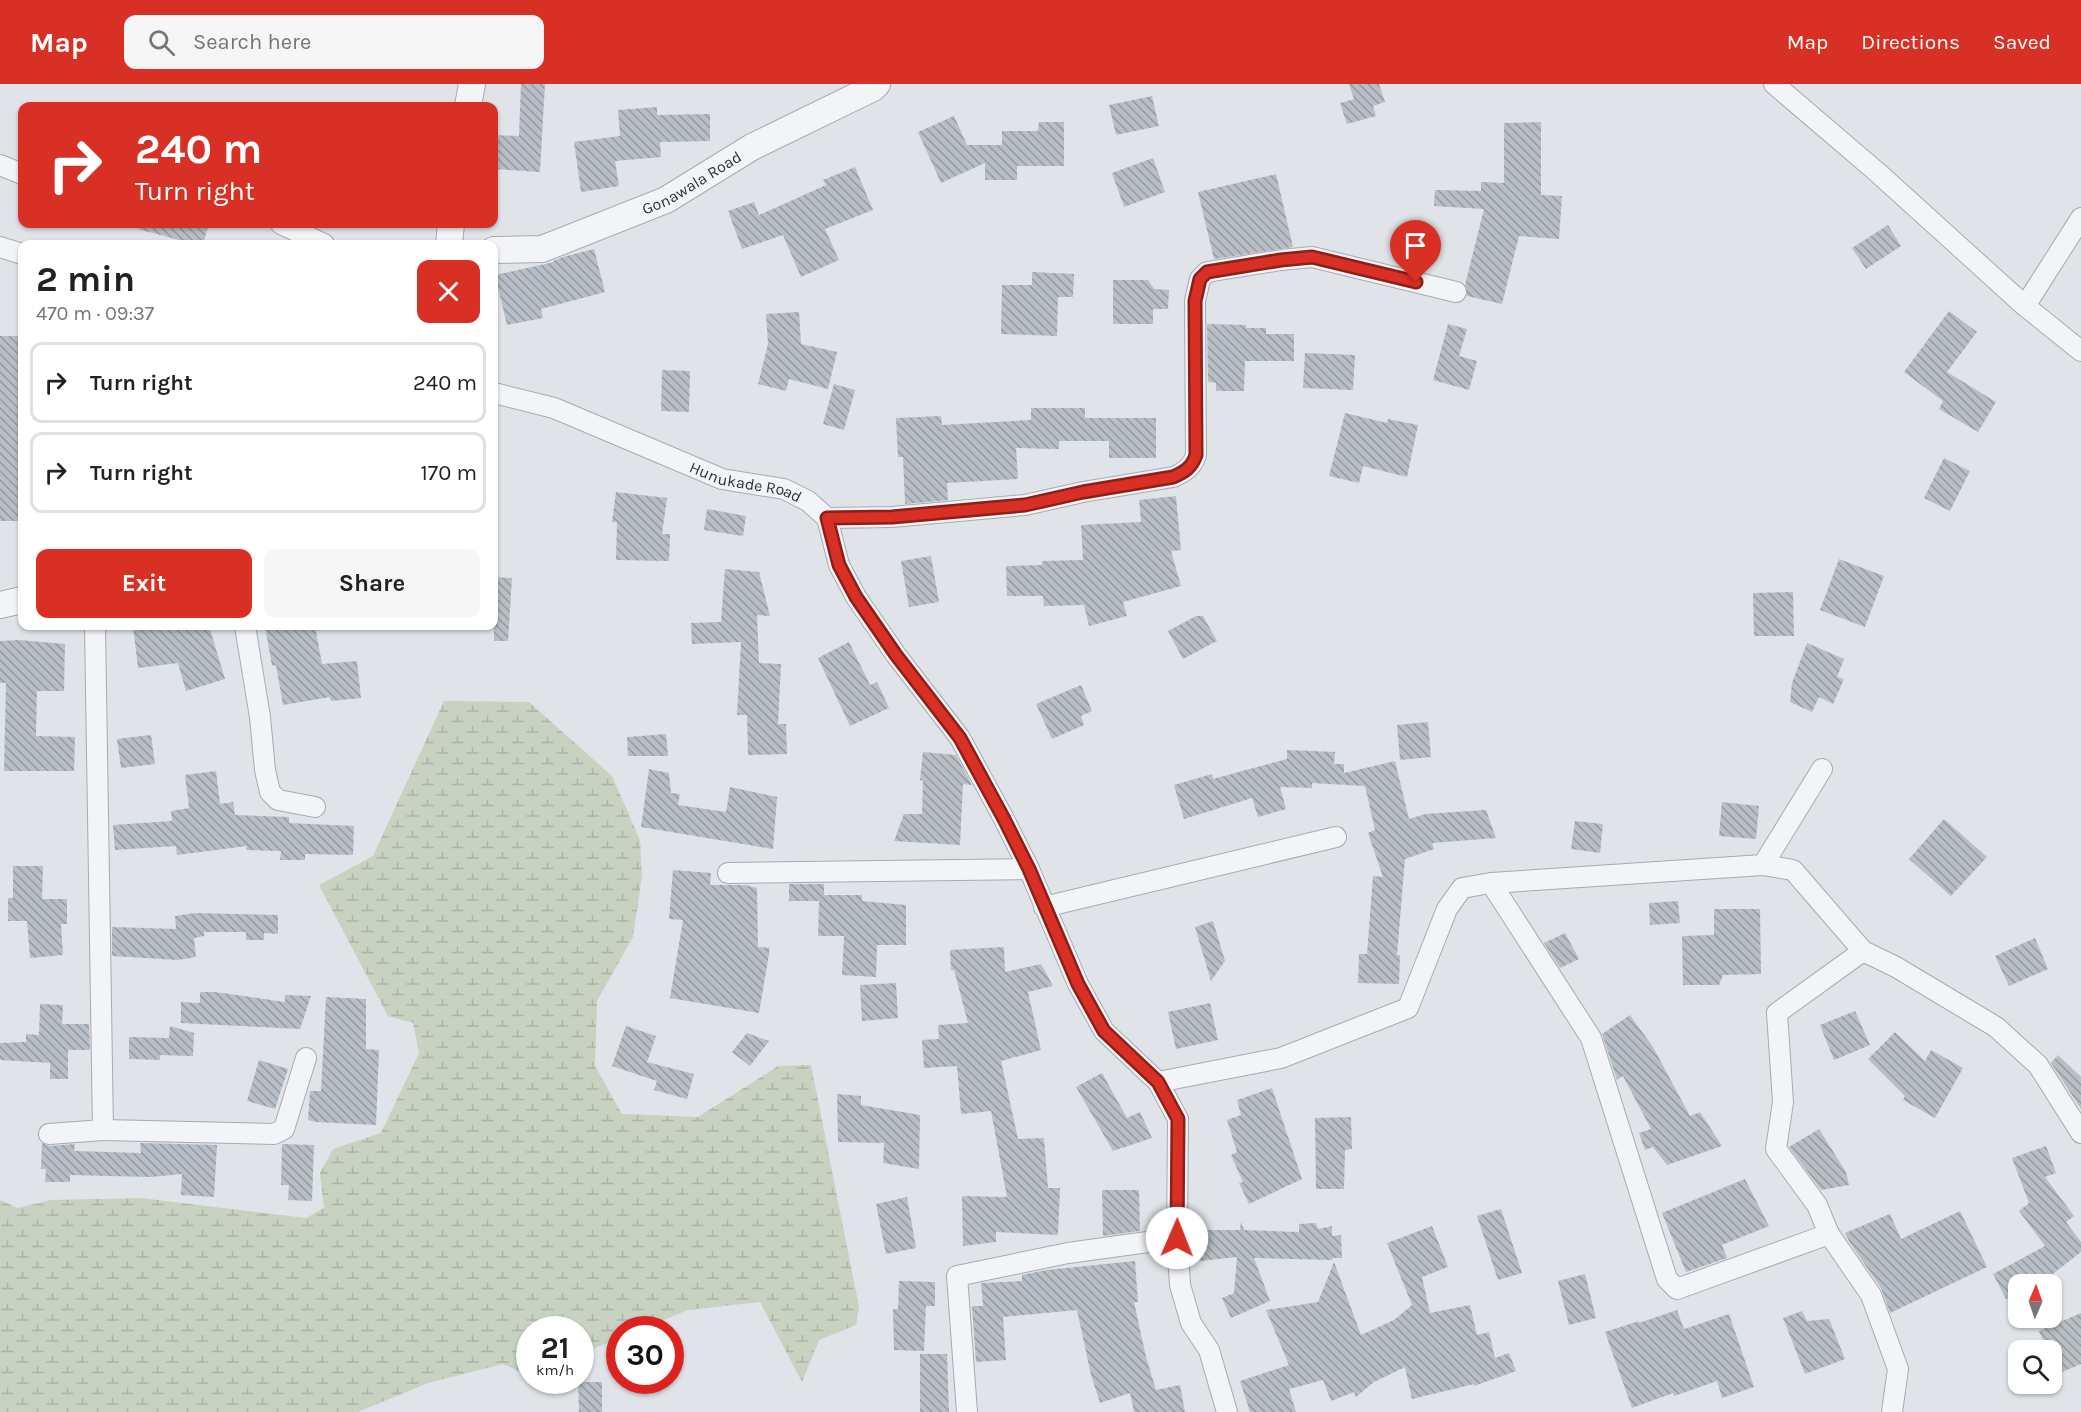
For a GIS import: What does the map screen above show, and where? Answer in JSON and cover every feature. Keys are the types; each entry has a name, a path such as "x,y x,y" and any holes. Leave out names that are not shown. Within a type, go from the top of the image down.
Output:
{"street":[{"path":"469,102 472,84"},
{"name":"Gonawala Road","path":"498,250 542,249 666,200 752,147 877,84"},
{"path":"1774,84 1878,172 2025,306 2081,351"},
{"path":"0,165 18,172"},
{"path":"2025,306 2081,218"},
{"path":"290,228 315,240"},
{"path":"0,247 18,253"},
{"path":"1227,1412 1209,1350 1191,1323 1180,1286 1177,1238 1178,1119 1158,1082 1104,1031 1078,984 1029,869 960,738 896,655 856,597 839,565 827,518 892,517 1025,505 1083,492 1173,477 1184,472 1193,464 1196,455 1195,301 1200,279 1207,272 1312,257 1456,292"},
{"name":"Hunukade Road","path":"498,394 554,408 722,478 784,489 808,501 827,518"},
{"path":"0,604 18,601"},
{"path":"95,630 103,1130"},
{"path":"246,630 261,717 265,770 270,792 278,800 315,807"},
{"path":"1763,865 1822,769"},
{"path":"1044,907 1336,837"},
{"path":"1158,1082 1281,1058 1408,1008 1447,909 1462,888 1491,883 1763,865 1793,870 1863,951 1996,1027 2038,1065 2081,1133"},
{"path":"728,873 1029,869"},
{"path":"1491,883 1591,1038 1667,1279 1677,1289 1829,1234"},
{"path":"1863,951 1777,1013 1783,1102 1776,1149 1817,1205 1829,1234 1871,1295 1898,1369 1892,1412"},
{"path":"49,1134 103,1130 274,1134 284,1129 306,1058"},
{"path":"967,1412 957,1276 1068,1253 1177,1238"}],"green space":[{"path":"444,701 529,702 612,776 640,840 642,876 633,937 597,1001 595,1066 622,1114 698,1117 778,1066 811,1065 859,1307 856,1325 819,1340 802,1382 760,1302 688,1310 673,1316 606,1316 606,1343 594,1348 594,1316 516,1316 516,1370 503,1364 428,1383 358,1412 0,1412 0,1200 18,1208 51,1200 141,1198 306,1218 324,1208 320,1173 333,1149 381,1133 419,1053 413,1023 388,1016 319,885 373,856"}],"building":[{"path":"521,84 545,84 540,172 498,169 498,135 519,136"},
{"path":"1349,84 1379,84 1385,102 1373,106 1376,116 1347,124 1340,103 1354,99"},
{"path":"1152,96 1159,126 1116,135 1109,105"},
{"path":"657,107 657,115 710,114 710,141 660,142 661,157 615,161 619,186 581,192 574,142 620,136 618,110"},
{"path":"954,116 967,145 1002,145 1002,131 1038,131 1039,122 1064,122 1064,166 1017,166 1017,180 985,180 985,163 941,183 918,132"},
{"path":"1541,122 1541,195 1562,196 1559,239 1519,236 1502,304 1467,296 1465,285 1484,209 1434,206 1435,190 1481,191 1481,182 1504,183 1504,123"},
{"path":"1153,158 1165,192 1124,207 1112,173"},
{"path":"855,167 873,210 825,229 839,260 801,277 783,235 742,249 728,211 754,202 759,215 826,185 823,180"},
{"path":"1276,174 1293,247 1214,259 1198,192"},
{"path":"1888,225 1901,246 1866,269 1852,248"},
{"path":"208,228 204,240 179,240 138,229"},
{"path":"594,249 605,292 541,309 543,318 507,325 498,288 498,274 554,262 563,257"},
{"path":"1032,272 1074,274 1073,297 1058,297 1057,336 1001,334 1002,285 1032,285"},
{"path":"1113,280 1148,280 1154,289 1169,290 1168,309 1153,309 1153,324 1113,324"},
{"path":"1949,311 1977,332 1947,372 1996,402 1978,432 1939,409 1943,401 1904,372"},
{"path":"799,312 801,344 837,352 828,389 789,379 786,391 758,384 768,344 766,314"},
{"path":"1207,324 1246,325 1246,328 1266,328 1266,334 1294,334 1294,361 1245,361 1244,391 1216,391 1216,383 1208,382"},
{"path":"1448,324 1467,329 1459,356 1477,361 1469,390 1433,380"},
{"path":"0,336 18,336 18,521 0,521"},
{"path":"1305,353 1355,355 1353,390 1303,388"},
{"path":"662,370 690,371 689,412 661,411"},
{"path":"834,384 855,390 844,430 823,424"},
{"path":"1031,408 1085,408 1085,418 1156,418 1156,458 1109,458 1109,441 1059,441 1059,449 1016,448 1018,479 947,483 948,500 905,504 903,457 898,457 896,418 941,416 942,425 1031,420"},
{"path":"1345,413 1387,423 1388,419 1418,425 1407,477 1363,466 1359,483 1329,476"},
{"path":"1944,458 1970,471 1950,511 1924,498"},
{"path":"616,492 667,498 662,534 670,534 669,561 616,560 617,522 612,522"},
{"path":"1176,496 1181,550 1171,551 1181,586 1123,602 1127,616 1089,626 1084,605 1044,606 1043,596 1007,596 1006,566 1042,565 1042,561 1083,560 1081,525 1141,522 1139,500"},
{"path":"707,509 746,516 743,536 704,530"},
{"path":"931,556 939,602 909,607 901,561"},
{"path":"1839,559 1884,576 1865,627 1820,610"},
{"path":"725,569 759,572 770,616 757,615 759,663 781,664 778,724 786,724 787,754 748,755 747,715 737,715 741,642 692,644 691,623 721,622"},
{"path":"498,577 512,578 508,641 494,641 494,630 498,630"},
{"path":"1793,592 1794,636 1754,636 1753,593"},
{"path":"1196,616 1203,616 1217,641 1183,659 1168,631"},
{"path":"133,630 210,630 225,679 186,691 178,663 138,668"},
{"path":"266,630 316,630 322,664 357,661 361,698 331,701 330,697 283,705 276,665 272,666"},
{"path":"19,640 65,644 64,691 37,691 36,736 75,737 74,771 4,771 6,683 0,683 0,641"},
{"path":"849,642 870,685 877,682 889,708 850,726 818,658"},
{"path":"1807,643 1844,659 1837,677 1844,679 1833,704 1819,697 1812,712 1790,702 1792,683"},
{"path":"1081,685 1092,711 1081,716 1084,725 1052,739 1036,704"},
{"path":"1428,722 1431,757 1400,760 1397,725"},
{"path":"666,734 668,756 628,756 627,737"},
{"path":"151,735 155,764 121,768 117,739"},
{"path":"1287,750 1335,752 1334,764 1344,764 1344,773 1395,761 1409,819 1425,814 1486,810 1496,838 1432,843 1434,849 1405,859 1397,955 1400,955 1399,984 1358,983 1359,954 1367,954 1373,876 1383,877 1368,833 1375,830 1365,786 1312,783 1312,788 1280,787 1286,809 1258,817 1252,798 1184,819 1174,785 1212,774 1213,779 1287,759"},
{"path":"923,752 956,755 972,785 963,784 960,845 894,841 904,814 922,814 923,781 920,780"},
{"path":"649,769 669,773 671,793 680,794 678,805 726,812 730,787 777,797 773,849 641,827"},
{"path":"216,771 220,804 233,802 235,815 289,817 289,823 354,826 353,855 305,854 305,860 280,860 281,851 246,850 247,846 177,855 176,846 115,850 113,825 172,821 171,811 189,808 185,775"},
{"path":"1722,802 1759,806 1756,839 1719,836"},
{"path":"1944,819 1987,857 1951,896 1909,859"},
{"path":"1575,821 1603,824 1600,853 1571,849"},
{"path":"13,866 43,866 42,899 67,899 67,924 61,924 63,955 30,958 27,921 8,921 8,898 13,898"},
{"path":"673,870 711,873 710,885 744,885 757,888 758,947 770,948 759,1013 670,998 683,920 669,919"},
{"path":"789,884 824,884 824,895 862,895 862,901 906,905 906,945 877,945 876,977 842,975 844,936 818,936 819,901 789,901"},
{"path":"1678,901 1680,923 1650,925 1649,903"},
{"path":"1714,909 1760,909 1761,974 1723,975 1719,985 1683,985 1682,936 1714,935"},
{"path":"195,913 278,915 278,934 264,933 264,940 246,940 246,932 204,932 204,936 194,938 196,957 178,960 112,956 112,927 176,929 175,916"},
{"path":"1213,921 1225,961 1211,981 1195,927"},
{"path":"1565,933 1579,959 1560,968 1544,943"},
{"path":"2035,938 2048,969 2009,986 1995,956"},
{"path":"1004,947 1005,972 1041,964 1053,986 1028,992 1041,1050 1001,1061 1018,1139 1044,1138 1048,1188 1060,1188 1058,1235 996,1232 996,1242 963,1246 962,1196 1007,1197 991,1111 961,1114 957,1066 924,1068 922,1040 939,1039 938,1025 968,1023 954,970 951,970 950,950"},
{"path":"896,983 898,1018 862,1021 860,985"},
{"path":"200,992 285,1002 285,995 311,996 300,1029 181,1023 181,1002 200,1003"},
{"path":"326,997 366,999 366,1049 379,1050 376,1125 308,1120 310,1091 321,1091"},
{"path":"1210,1003 1218,1040 1176,1049 1168,1012"},
{"path":"40,1004 63,1005 62,1024 89,1024 90,1050 68,1050 68,1079 50,1079 50,1063 0,1060 0,1043 26,1042 26,1034 39,1035"},
{"path":"1855,1011 1870,1045 1834,1060 1820,1025"},
{"path":"1630,1015 1653,1047 1690,1116 1700,1112 1722,1146 1667,1165 1653,1147 1645,1150 1639,1133 1651,1129 1623,1076 1617,1080 1602,1034"},
{"path":"170,1026 194,1033 193,1056 160,1055 160,1060 129,1059 129,1037 169,1038"},
{"path":"626,1026 656,1036 647,1062 694,1074 687,1099 654,1090 657,1081 612,1066"},
{"path":"1895,1032 1925,1061 1931,1050 1963,1068 1935,1118 1903,1100 1905,1096 1868,1059"},
{"path":"747,1033 769,1041 750,1066 732,1052"},
{"path":"2058,1055 2081,1077 2081,1109 2051,1063"},
{"path":"259,1060 288,1069 275,1109 247,1101"},
{"path":"1102,1073 1127,1118 1140,1112 1152,1138 1113,1151 1076,1087"},
{"path":"1272,1088 1302,1179 1249,1204 1239,1183 1243,1182 1231,1155 1237,1152 1227,1120 1241,1115 1237,1100"},
{"path":"837,1094 861,1096 861,1105 920,1115 919,1169 883,1163 884,1143 838,1142"},
{"path":"1351,1117 1352,1149 1345,1150 1344,1189 1316,1189 1315,1118"},
{"path":"1819,1129 1846,1172 1849,1185 1821,1190 1789,1147"},
{"path":"42,1143 50,1146 75,1144 74,1151 141,1153 140,1143 217,1145 214,1197 181,1195 182,1174 150,1177 70,1175 70,1182 45,1182 46,1169 41,1169"},
{"path":"282,1144 314,1145 312,1201 288,1200 289,1185 281,1185"},
{"path":"2046,1146 2056,1173 2045,1177 2074,1216 2066,1222 2081,1242 2081,1252 2053,1274 2008,1274 2008,1298 2006,1299 1993,1274 2045,1246 2019,1211 2029,1203 2012,1158"},
{"path":"1745,1179 1769,1226 1722,1245 1727,1258 1686,1272 1662,1213"},
{"path":"1102,1190 1139,1190 1140,1231 1103,1236"},
{"path":"907,1197 916,1248 886,1254 876,1204"},
{"path":"1501,1209 1522,1273 1498,1280 1477,1216"},
{"path":"1960,1211 1987,1267 1890,1313 1881,1288 1845,1233 1890,1214 1901,1239"},
{"path":"1241,1222 1244,1230 1299,1232 1299,1224 1316,1223 1318,1229 1332,1226 1332,1236 1341,1235 1342,1258 1332,1258 1333,1260 1254,1258 1270,1301 1231,1318 1222,1298 1234,1293 1237,1257 1191,1262 1189,1230 1240,1230"},
{"path":"1432,1226 1448,1267 1422,1277 1430,1313 1470,1305 1477,1335 1489,1332 1495,1358 1509,1353 1516,1371 1474,1386 1474,1384 1412,1399 1405,1367 1374,1382 1356,1397 1354,1392 1331,1401 1323,1380 1289,1389 1296,1412 1250,1412 1240,1381 1289,1365 1266,1310 1318,1302 1334,1262 1361,1335 1394,1320 1412,1305 1387,1243"},
{"path":"1135,1261 1138,1302 1134,1302 1156,1390 1180,1385 1185,1412 1134,1412 1130,1393 1100,1403 1091,1375 1077,1310 1003,1317 1006,1360 976,1362 972,1306 983,1306 981,1283 1022,1281 1022,1275 1047,1270"},
{"path":"1585,1274 1596,1318 1569,1325 1558,1281"},
{"path":"899,1281 935,1282 935,1306 926,1306 924,1351 894,1350 893,1309 898,1309"},
{"path":"1677,1310 1684,1329 1729,1314 1754,1387 1722,1398 1717,1381 1674,1396 1673,1393 1632,1408 1605,1332"},
{"path":"1802,1311 1807,1321 1829,1319 1845,1359 1805,1374 1783,1318"},
{"path":"2081,1313 2081,1364 2062,1372 2062,1340 2043,1340 2039,1331 2046,1328 2062,1328 2062,1321"},
{"path":"920,1354 947,1354 949,1412 920,1412"},
{"path":"594,1382 602,1382 602,1412 579,1412 578,1394 594,1394"}],"route":[{"path":"1177,1238 1178,1119 1158,1082 1104,1031 1078,984 1029,869 1004,819 960,738 896,655 856,597 839,565 827,518 892,517 1025,505 1083,492 1173,477 1184,472 1193,464 1196,455 1195,301 1200,279 1207,272 1312,257 1416,282"}]}
